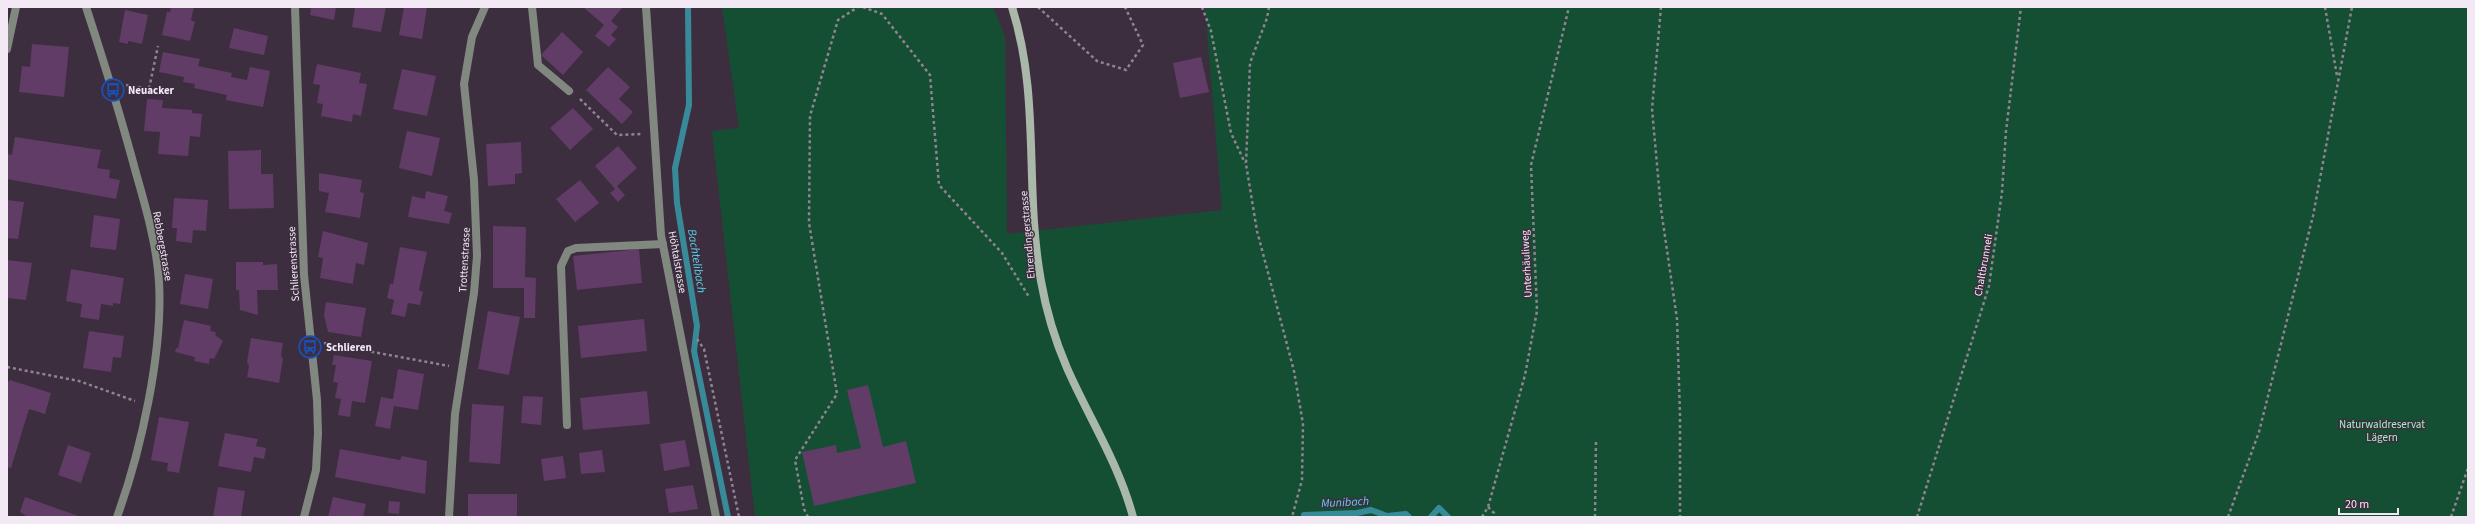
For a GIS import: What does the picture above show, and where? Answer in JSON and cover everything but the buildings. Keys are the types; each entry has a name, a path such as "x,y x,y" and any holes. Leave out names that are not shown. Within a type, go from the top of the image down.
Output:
{"main road":[{"name":"Ehrendingerstrasse","path":"1012,7 1021,36 1029,86 1036,242 1047,307 1067,368 1120,476 1133,517"}],"street":[{"path":"7,49 16,7"},
{"name":"Rebbergstrasse","path":"86,7 112,85 142,198 159,281 159,318 147,403 137,453 117,517"},
{"name":"Schlierenstrasse","path":"295,7 304,275 317,400 318,433 316,470 304,517"},
{"name":"Trottenstrasse","path":"449,517 455,414 474,293 477,256 474,180 464,84 472,37 486,7"},
{"path":"532,7 538,65 569,91"},
{"name":"Höhtalstrasse","path":"646,7 663,244 716,517"},
{"path":"567,425 560,266 568,251 576,248 663,244"}],"path":[{"path":"808,517 804,509 795,460 837,394 809,223 810,116 838,20 858,7"},
{"path":"863,7 882,14 930,75 939,185 1002,253 1031,302"},
{"path":"1038,7 1098,61 1126,70 1143,45 1125,7"},
{"path":"1202,7 1211,31 1231,133 1246,164"},
{"path":"1269,7 1267,18 1250,63 1246,164 1257,231 1294,371 1303,424 1302,480 1292,517"},
{"name":"Unterhäuliweg","path":"1482,517 1488,507 1525,375 1536,312 1531,165 1569,7"},
{"path":"1661,7 1652,109 1661,209 1677,319 1680,517"},
{"name":"Chaltbrunneli","path":"1917,517 1989,286 2002,192 2006,131 2021,7"},
{"path":"2325,7 2337,78"},
{"path":"2228,517 2259,432 2313,216 2337,78 2352,7"},
{"path":"112,85 119,84 149,89 158,46"},
{"path":"569,91 575,94 617,135 654,134"},
{"path":"697,340 704,349 739,517"},
{"path":"318,342 448,366"},
{"path":"7,367 79,381 125,399"},
{"path":"1595,517 1596,439"},
{"path":"2450,517 2468,468"},
{"path":"1488,507 1494,514 1494,517"}],"green space":[{"name":"Naturwaldreservat Lägern","path":"722,7 993,7 1005,36 1007,234 1222,210 1205,7 2468,7 2468,517 755,517 712,131 739,128"}],"waterway":[{"name":"Bachtelibach","path":"688,7 689,105 675,168 677,203 697,326 694,351 728,517"},
{"name":"Munibach","path":"1431,517 1439,508 1448,517"},
{"name":"Munibach","path":"1304,515 1357,513 1371,510 1387,516 1406,514 1409,517"}],"place":[{"name":"Neuacker","path":"113,90"},
{"name":"Schlieren","path":"310,347"}]}
